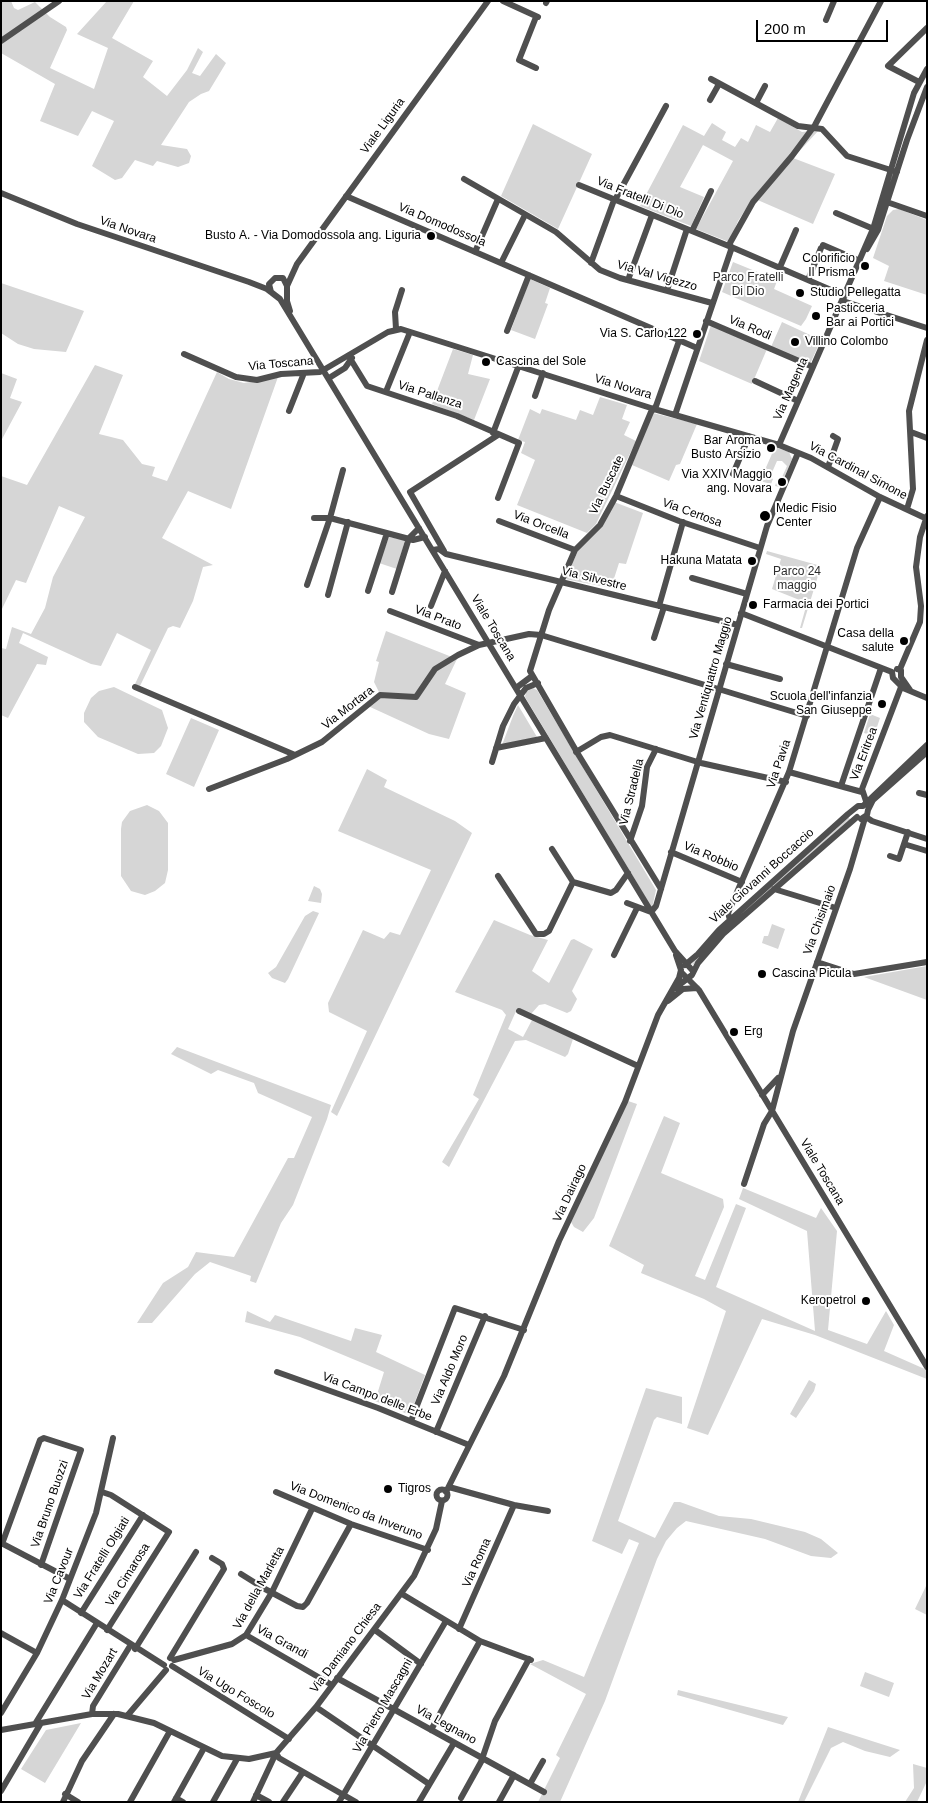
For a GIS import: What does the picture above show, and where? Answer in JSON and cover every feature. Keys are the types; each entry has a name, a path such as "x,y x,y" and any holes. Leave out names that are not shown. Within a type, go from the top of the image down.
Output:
{"street":[{"path":"1,41 59,1"},
{"name":"Viale Liguria","path":"287,287 297,264 488,1"},
{"path":"503,1 537,17 519,60 536,68"},
{"path":"826,20 834,1"},
{"path":"675,415 730,247 753,202 792,156 812,128 881,1"},
{"path":"918,82 888,66 927,28"},
{"name":"Via Magenta","path":"779,445 863,254 876,230 918,82 927,69"},
{"path":"710,79 798,126 824,131 846,155 894,171"},
{"path":"710,100 719,84"},
{"path":"756,103 765,86"},
{"name":"Via Magenta","path":"894,171 927,87"},
{"path":"591,263 615,200 666,106"},
{"name":"Via Val Vigezzo","path":"464,179 564,237 602,271 712,303"},
{"name":"Via Fratelli Di Dio","path":"579,185 780,267 844,298 927,328"},
{"name":"Via Fratelli Di Dio","path":"690,230 711,191"},
{"name":"Via Novara","path":"1,193 77,224 249,282 273,294"},
{"name":"Via Domodossola","path":"346,196 697,348"},
{"path":"475,252 498,199"},
{"path":"885,201 927,216"},
{"path":"836,213 876,230"},
{"path":"501,263 525,215"},
{"path":"628,280 652,215"},
{"path":"667,290 690,230"},
{"path":"780,267 796,230"},
{"path":"808,280 822,246 860,261"},
{"name":"Viale Liguria","path":"276,278 297,264"},
{"path":"507,331 529,275"},
{"path":"276,278 284,280 287,287 282,295 273,294 269,284 276,278"},
{"name":"Via Novara","path":"249,282 261,282 276,278"},
{"name":"Viale Toscana","path":"287,287 287,301 292,317"},
{"path":"329,378 347,363 359,349 396,329 395,312 402,290"},
{"name":"Viale Toscana","path":"273,294 292,317 675,951 683,969"},
{"name":"Via Rodi","path":"706,321 812,368"},
{"name":"Via Novara","path":"396,329 519,365 654,409 798,452"},
{"path":"387,389 410,332"},
{"path":"906,509 913,491 909,411 927,340"},
{"name":"Via Buscate","path":"532,676 530,669 541,635 575,550 598,526 616,496 654,409 680,341"},
{"name":"Via Toscana","path":"184,354 247,380 257,380 280,374 324,370"},
{"path":"324,370 347,363"},
{"name":"Via Pallanza","path":"347,363 368,387 457,416 519,443 498,498"},
{"path":"437,557 446,554 410,492 495,434 519,365"},
{"path":"289,411 304,373"},
{"path":"535,396 543,373"},
{"path":"755,382 798,401"},
{"path":"911,432 927,438"},
{"path":"733,474 749,436"},
{"path":"828,467 838,439 833,436"},
{"name":"Via Cardinal Simone","path":"798,452 880,497 926,517"},
{"name":"Via Ventiquattro Maggio","path":"651,912 656,907 760,548 770,518 798,452"},
{"path":"308,585 330,518 343,470"},
{"name":"Via Certosa","path":"616,496 683,522 760,548"},
{"name":"Via Pavia","path":"730,920 728,913 790,772 857,548 880,497"},
{"path":"926,517 918,542 916,567 922,606 921,619 900,669 899,678 901,687 927,698"},
{"path":"314,518 330,518 414,540 425,537"},
{"name":"Via Orcella","path":"499,521 575,550"},
{"path":"328,595 348,522"},
{"path":"654,638 683,522"},
{"path":"392,592 409,538 419,528"},
{"path":"368,591 387,532"},
{"name":"Via Silvestre","path":"432,550 439,549 446,554 738,625"},
{"path":"431,606 445,571"},
{"path":"692,578 747,594"},
{"name":"Via Prato","path":"390,611 479,646"},
{"path":"741,614 892,672"},
{"name":"Via Mortara","path":"209,789 295,755 328,738 380,695 387,694 410,698 418,696 437,668 479,646 527,634 541,635 807,716"},
{"path":"726,664 780,679"},
{"path":"841,786 881,668"},
{"path":"892,672 895,669 900,669"},
{"path":"892,672 893,678 899,678 912,692"},
{"path":"492,762 518,692 532,676 538,683 576,752 661,889"},
{"path":"518,692 538,683"},
{"path":"135,686 295,755"},
{"name":"Via Eritrea","path":"863,812 862,792 901,687"},
{"name":"Via Stradella","path":"576,752 607,735 698,762 786,782"},
{"path":"496,748 546,738"},
{"name":"Viale Giovanni Boccaccio","path":"674,988 691,974 719,938 863,812 927,745"},
{"name":"Via Stradella","path":"630,841 642,806 647,767 656,749"},
{"name":"Viale Giovanni Boccaccio","path":"683,969 730,920 863,812 927,752"},
{"path":"790,772 862,792"},
{"path":"919,792 927,795"},
{"path":"863,812 872,821 925,838 927,846"},
{"name":"Via Chisimaio","path":"744,1184 764,1124 772,1111 779,1077 862,828 863,812"},
{"path":"890,856 899,859 908,832"},
{"path":"904,844 927,852"},
{"path":"552,849 573,882 611,893 616,890 628,873"},
{"name":"Via Robbio","path":"672,852 742,882"},
{"path":"498,876 536,934 544,934 549,931 573,882"},
{"path":"774,889 836,908"},
{"path":"627,904 651,912"},
{"path":"614,955 637,908"},
{"path":"817,962 854,974 927,962"},
{"path":"691,967 691,974 682,976 683,969 691,967"},
{"path":"674,988 683,969"},
{"name":"Viale Toscana","path":"691,974 698,989 927,1367"},
{"name":"Via Dairago","path":"524,1330 560,1242 620,1113 660,1009 674,988"},
{"path":"660,1009 681,990 698,989"},
{"path":"519,1010 638,1066"},
{"name":"Via Chisimaio","path":"762,1095 779,1077"},
{"path":"755,1083 772,1084"},
{"path":"762,1095 769,1097 776,1091"},
{"path":"411,1421 455,1308 524,1330 504,1376 448,1489 548,1511"},
{"name":"Via Aldo Moro","path":"436,1432 485,1316"},
{"name":"Via Campo delle Erbe","path":"277,1372 411,1421 469,1445"},
{"name":"Via Bruno Buozzi","path":"2,1544 40,1440 44,1438 80,1450 41,1565"},
{"name":"Via Cavour","path":"1,1713 37,1653 62,1600 102,1492 113,1438"},
{"name":"Via Damiano Chiesa","path":"253,1802 276,1752 316,1707 402,1594 428,1550 436,1528 442,1501 438,1498 437,1494 440,1490 448,1489"},
{"path":"102,1492 111,1495 142,1515"},
{"name":"Via Domenico da Inveruno","path":"276,1492 312,1509 351,1524 428,1550"},
{"name":"Via Roma","path":"460,1629 514,1505"},
{"name":"Via della Marletta","path":"172,1661 232,1644 246,1635 272,1592 312,1509"},
{"name":"Via Cimarosa","path":"107,1630 169,1532 142,1515"},
{"name":"Via Fratelli Olgiati","path":"81,1612 142,1515"},
{"path":"241,1574 297,1606 303,1606 307,1603 351,1524"},
{"path":"2,1544 70,1579"},
{"name":"Via Mozart","path":"92,1714 93,1706 196,1552"},
{"path":"127,1716 172,1661 224,1569 222,1564 212,1558"},
{"path":"402,1594 480,1641 530,1660 496,1721 482,1758 461,1798"},
{"path":"62,1600 165,1668"},
{"name":"Via Pietro Mascagni","path":"339,1802 446,1621"},
{"path":"1,1791 97,1623"},
{"path":"375,1630 421,1664"},
{"path":"1,1633 37,1653"},
{"name":"Via Grandi","path":"246,1635 332,1685"},
{"path":"431,1730 480,1641"},
{"name":"Via Ugo Foscolo","path":"172,1661 289,1739"},
{"name":"Via Legnano","path":"337,1678 544,1792"},
{"path":"316,1707 429,1784"},
{"path":"1,1730 92,1714 127,1716 154,1723 219,1755 237,1759 255,1758 276,1752 279,1758 356,1802"},
{"path":"63,1802 65,1794 82,1761 114,1714"},
{"path":"130,1802 170,1731"},
{"path":"419,1802 454,1743"},
{"path":"183,1802 175,1800 204,1748"},
{"path":"213,1802 237,1759"},
{"path":"530,1784 543,1761"},
{"path":"283,1802 303,1772"},
{"path":"499,1802 514,1775"},
{"path":"65,1794 78,1802"},
{"path":"256,1795 269,1802"}],"green space":[{"path":"1,1 11,1 14,8 18,10 35,2 50,17 66,27 67,30 50,68 94,89 108,48 77,34 107,1 134,1 112,38 153,61 143,77 167,96 187,70 198,48 203,52 192,73 200,76 216,54 226,63 209,91 189,102 161,145 187,149 191,156 189,163 178,167 157,161 153,166 135,160 122,178 115,180 92,166 114,121 92,111 78,136 40,121 55,84 1,53"},
{"path":"778,118 802,132 819,130 793,158 835,174 813,224 753,198 738,221 729,242 696,229 733,161 703,145 680,187 704,197 691,226 640,206 683,125 704,136 712,123 726,132 722,140 735,147 741,138 748,142 756,125 770,132"},
{"path":"533,124 592,154 558,229 501,196"},
{"path":"899,209 927,220 927,295 884,281 889,266 873,258 887,216 893,210"},
{"name":"Parco Fratelli Di Dio","path":"733,262 772,278 777,281 774,289 812,306 801,326 722,292"},
{"path":"530,279 550,288 545,303 548,304 535,339 511,330"},
{"path":"1,283 84,311 66,352 34,349 18,344 1,333"},
{"path":"782,322 821,340 810,364 771,347"},
{"path":"711,325 767,349 752,384 699,361"},
{"path":"453,349 473,355 468,374 490,379 474,420 432,404"},
{"path":"95,365 123,375 99,434 123,440 142,464 155,467 152,476 167,481 217,372 229,379 244,383 278,377 231,509 188,491 162,538 213,565 203,567 193,601 180,628 173,626 168,628 140,686 135,684 151,650 117,633 101,666 91,664 23,633 19,643 48,657 46,665 37,664 8,718 1,715 1,648 6,649 12,627 31,634 45,608 53,577 85,517 59,506 26,583 16,580 1,611 1,476 27,485"},
{"path":"1,373 17,379 10,398 22,402 1,441"},
{"path":"600,397 627,405 622,419 630,422 624,435 636,441 596,524 587,533 517,505 535,460 521,453 525,442 518,440 530,409 540,414 542,409 576,420 580,410 593,415"},
{"path":"653,413 697,424 680,464 676,465 669,481 632,465"},
{"path":"775,447 789,452 792,459 780,487 775,486 776,483 779,484 787,466 782,461 777,461 770,477 773,479 771,484 760,481"},
{"path":"614,502 643,513 626,564 619,563 611,588 565,579 578,551"},
{"path":"389,537 405,540 397,569 379,563"},
{"name":"Parco 24 maggio","path":"767,551 821,566 802,628 800,628 807,603 772,589 781,559 766,554"},
{"path":"386,631 457,659 445,684 466,693 449,739 429,734 368,706 379,692 374,682 379,662 376,661"},
{"path":"114,687 162,710 168,728 161,746 154,753 138,754 98,737 84,722 84,713 91,698 99,691"},
{"path":"533,688 537,690 656,890 652,908 525,697 526,692"},
{"path":"518,705 537,737 502,745 513,716"},
{"path":"870,714 880,718 874,736 864,733"},
{"path":"191,718 219,730 194,787 166,774"},
{"path":"367,769 387,780 384,787 455,821 472,833 337,1116 331,1112 367,1031 329,1012 328,1003 363,930 384,939 390,932 400,935 431,870 338,831"},
{"path":"147,805 159,811 168,823 168,870 165,883 155,891 145,895 131,891 121,876 121,829 122,822 130,811"},
{"path":"848,817 851,820 739,917 692,964 716,936"},
{"path":"314,886 320,889 322,894 321,903 308,901"},
{"path":"313,911 319,913 288,979 285,983 272,978 268,973 276,967 305,916"},
{"path":"494,920 530,935 548,940 532,971 549,983 571,940 574,939 593,949 572,991 577,999 571,1011 567,1013 545,1004 539,1005 531,1014 517,1009 508,1029 523,1037 532,1020 573,1039 568,1054 565,1057 526,1040 515,1041 449,1167 442,1162 479,1099 473,1095 506,1015 502,1010 455,992"},
{"path":"772,924 785,929 778,949 762,943 764,936 768,936"},
{"path":"927,966 927,1000 864,977"},
{"path":"177,1047 331,1105 293,1205 281,1223 256,1283 250,1281 251,1276 210,1262 195,1274 152,1323 137,1323 163,1283 188,1267 196,1252 234,1257 288,1158 294,1158 312,1117 258,1093 254,1083 218,1070 211,1074 171,1054"},
{"path":"628,1101 637,1104 594,1218 583,1232 574,1227 571,1222"},
{"path":"664,1116 680,1123 661,1173 723,1199 724,1207 695,1276 705,1280 736,1204 746,1208 716,1287 815,1331 807,1231 739,1199 743,1188 816,1218 821,1208 837,1231 828,1330 867,1344 886,1311 894,1325 884,1351 927,1370 927,1379 815,1335 762,1319 708,1435 687,1428 726,1311 704,1299 641,1273 644,1265 609,1246"},
{"path":"247,1311 270,1322 275,1315 351,1341 355,1328 382,1335 376,1352 425,1375 410,1415 375,1401 384,1372 300,1337 245,1322"},
{"path":"809,1380 816,1384 814,1391 796,1418 790,1414"},
{"path":"646,1388 682,1397 682,1424 657,1417 654,1420 618,1521 655,1538 674,1502 680,1502 719,1516 751,1519 805,1532 821,1539 838,1553 831,1558 811,1556 765,1539 686,1521 677,1528 666,1541 657,1559 605,1701 560,1802 538,1802 560,1758 556,1755 586,1694 530,1664 543,1660 584,1677 639,1543 629,1539 622,1554 592,1541"},
{"path":"927,1584 927,1615 915,1609"},
{"path":"865,1672 894,1683 889,1697 860,1686"},
{"path":"678,1690 788,1717 783,1725 677,1695"},
{"path":"81,1723 45,1783 21,1769 46,1730"},
{"path":"828,1727 900,1750 890,1757 865,1751 843,1742 831,1748 804,1802 798,1802"},
{"path":"913,1764 927,1768 927,1781 917,1802 905,1802 914,1788"}],"place":[{"name":"Busto A. - Via Domodossola ang. Liguria","path":"431,236"},
{"name":"Colorificio Il Prisma","path":"865,266"},
{"name":"Studio Pellegatta","path":"800,293"},
{"name":"Pasticceria Bar ai Portici","path":"816,316"},
{"name":"Via S. Carlo 122","path":"697,334"},
{"name":"Villino Colombo","path":"795,342"},
{"name":"Cascina del Sole","path":"486,362"},
{"name":"Bar Aroma Busto Arsizio","path":"771,448"},
{"name":"Via XXIV Maggio ang. Novara","path":"782,482"},
{"name":"Medic Fisio Center","path":"765,516"},
{"name":"Hakuna Matata","path":"752,561"},
{"name":"Farmacia dei Portici","path":"753,605"},
{"name":"Casa della salute","path":"904,641"},
{"name":"Scuola dell'infanzia San Giuseppe","path":"882,704"},
{"name":"Cascina Picula","path":"762,974"},
{"name":"Erg","path":"734,1032"},
{"name":"Keropetrol","path":"866,1301"},
{"name":"Tigros","path":"388,1489"}]}
